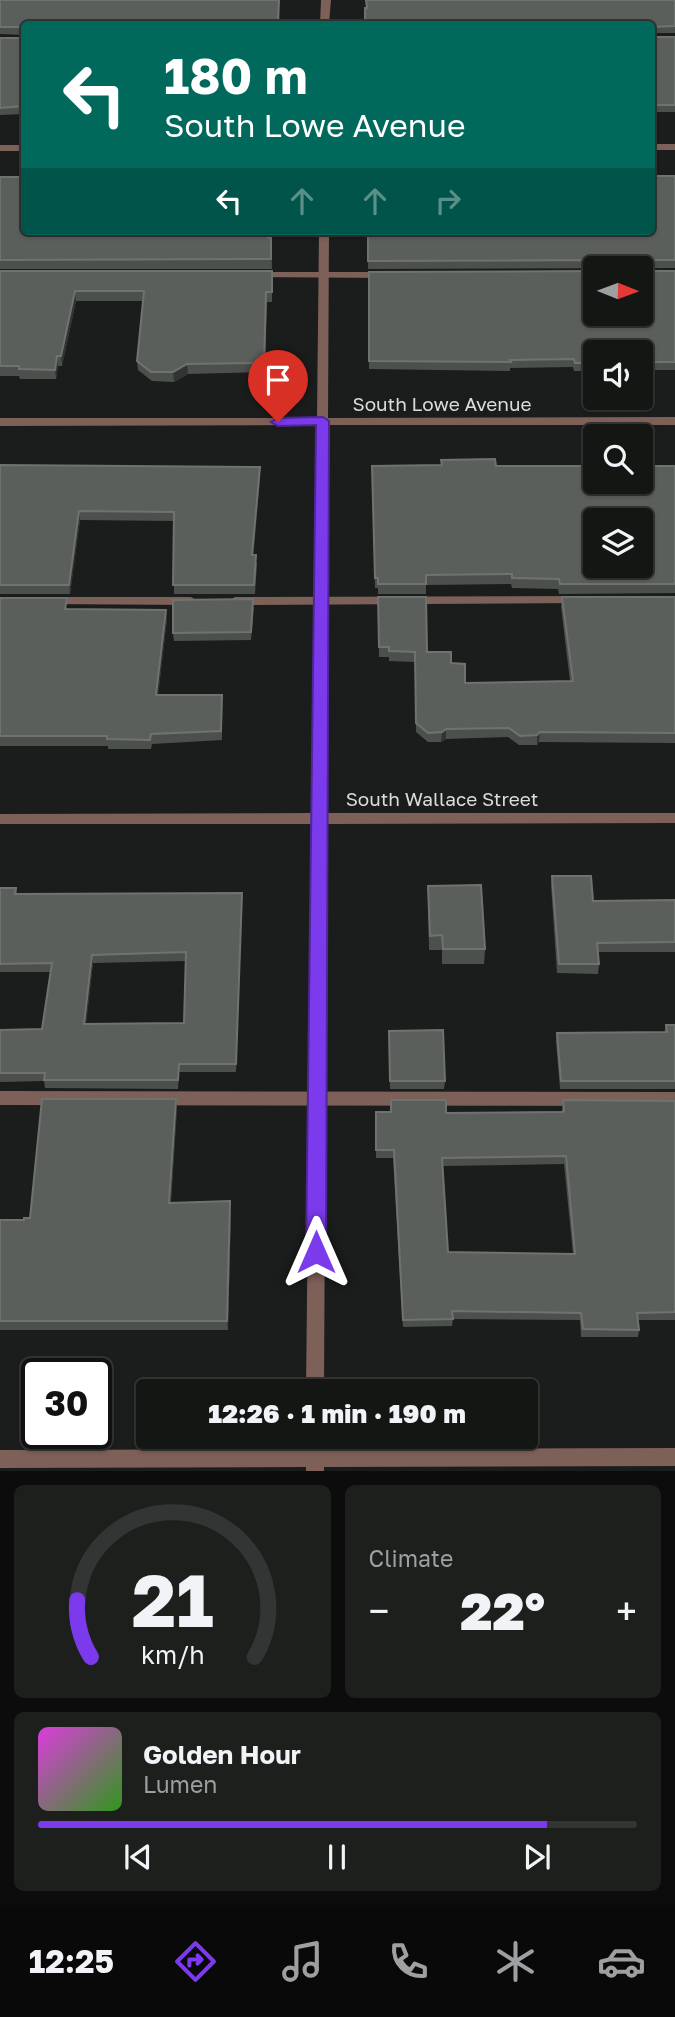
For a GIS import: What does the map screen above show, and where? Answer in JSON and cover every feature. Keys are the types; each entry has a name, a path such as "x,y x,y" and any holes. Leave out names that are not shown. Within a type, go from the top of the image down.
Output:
{"street":[{"path":"326,0 326,21"},
{"path":"655,147 675,147"},
{"path":"0,148 21,148"},
{"path":"315,1379 324,235"},
{"path":"242,275 404,275"},
{"name":"South Lowe Avenue","path":"0,422 675,421"},
{"path":"41,601 594,600"},
{"name":"South Wallace Street","path":"0,819 675,818"},
{"path":"0,1098 675,1099"},
{"path":"0,1459 315,1465 675,1457"}],"building":[{"path":"0,0 279,0 278,21 21,21 21,27 0,27"},
{"path":"366,0 675,0 675,26 655,27 655,21 365,21"},
{"path":"655,37 675,37 675,105 655,105"},
{"path":"0,38 21,38 21,106 0,108"},
{"path":"655,176 675,176 675,260 653,260 653,256 583,256 583,260 368,261 368,235 655,235"},
{"path":"0,177 21,177 21,235 268,235 268,238 271,238 271,259 0,260"},
{"path":"0,271 272,271 272,292 266,292 264,363 187,364 173,372 151,372 137,361 144,291 75,291 61,356 57,356 55,370 0,366"},
{"path":"583,271 583,326 653,326 653,271 675,271 675,362 653,362 653,340 583,340 583,363 575,363 574,359 510,360 511,362 369,361 369,272"},
{"path":"495,459 496,466 583,466 583,494 653,494 653,466 675,466 675,584 560,584 559,579 512,578 512,574 426,575 426,584 378,584 378,578 375,578 372,466 442,465 441,460"},
{"path":"0,465 260,467 252,555 256,555 254,585 173,585 174,512 79,511 69,585 0,585"},
{"path":"378,597 426,597 427,652 451,652 451,663 465,664 465,683 573,681 562,597 675,597 675,733 540,732 537,735 520,736 509,728 446,729 428,733 416,723 415,652 389,651 389,647 379,647"},
{"path":"0,598 67,598 65,609 166,610 156,695 222,695 221,731 151,734 150,740 107,739 107,736 0,736"},
{"path":"253,599 251,632 173,633 173,600"},
{"path":"552,876 591,876 593,901 675,900 675,942 597,943 599,964 559,964"},
{"path":"481,885 485,949 443,949 442,935 430,936 428,886"},
{"path":"0,888 16,888 15,894 242,893 236,1064 179,1064 178,1080 44,1080 45,1073 0,1073 0,1030 42,1029 52,963 0,964","holes":["186,952 184,1023 84,1024 92,955"]},
{"path":"666,1025 675,1025 675,1081 561,1081 557,1033 667,1032"},
{"path":"443,1030 445,1081 390,1081 389,1031"},
{"path":"42,1099 176,1099 169,1203 230,1201 227,1321 0,1321 0,1220 30,1218"},
{"path":"391,1100 446,1100 446,1113 562,1112 563,1100 675,1101 675,1312 637,1313 639,1330 583,1329 581,1313 452,1311 453,1319 403,1320 394,1150 376,1150 376,1112 391,1112","holes":["566,1156 575,1254 448,1252 442,1158"]}],"route":[{"path":"278,422 323,421 316,1252"}]}
